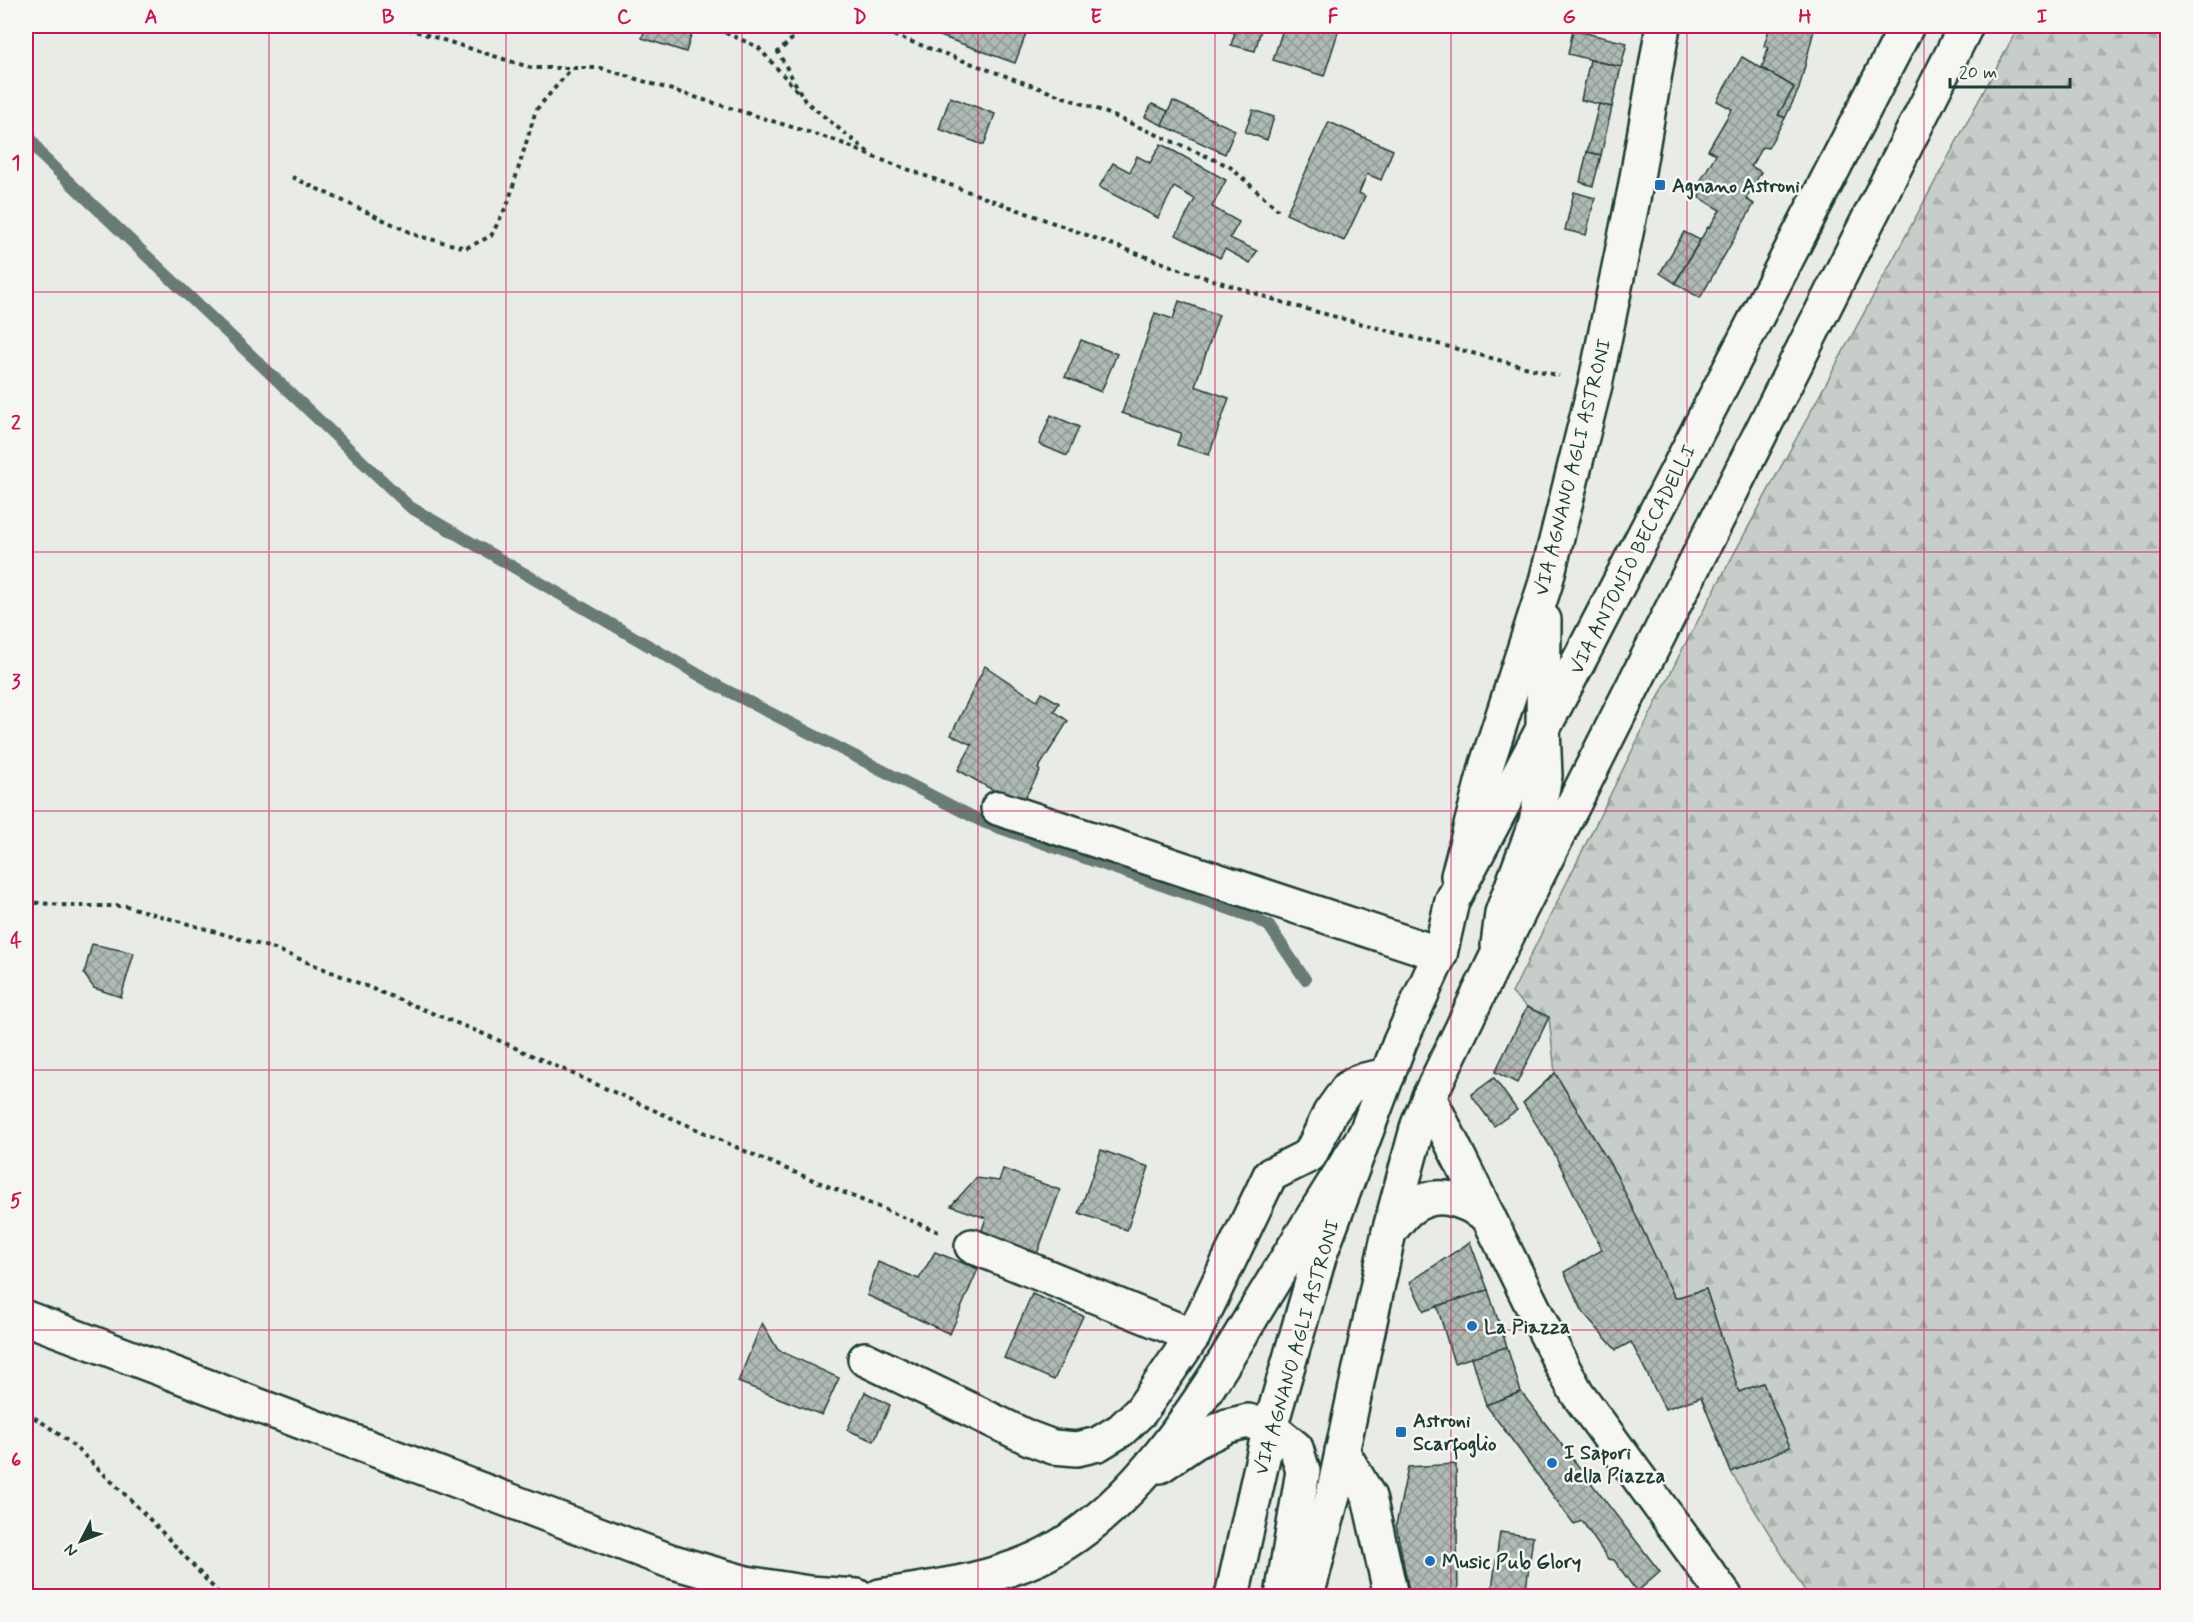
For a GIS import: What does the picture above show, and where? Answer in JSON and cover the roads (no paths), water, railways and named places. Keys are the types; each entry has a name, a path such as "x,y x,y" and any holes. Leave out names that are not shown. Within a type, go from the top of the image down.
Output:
{"main road":[{"name":"VIA AGNANO AGLI ASTRONI","path":"1452,901 1487,764 1545,585 1594,385 1635,189 1663,26"},
{"name":"VIA ANTONIO BECCADELLI","path":"1382,1088 1440,954 1452,901 1907,26"},
{"path":"1307,1596 1342,1450 1389,1232 1418,1125 1429,1097 1496,958 1966,26"},
{"path":"1496,958 1502,913 1536,822 1545,776 1543,729 1545,585"},
{"path":"998,808 1440,954"},
{"path":"865,1359 1029,1438 1053,1447 1077,1449 1098,1444 1121,1430 1141,1411 1193,1336 1270,1175 1310,1155 1330,1113 1348,1088 1360,1081 1382,1088 1429,1097"},
{"name":"VIA AGNANO AGLI ASTRONI","path":"1232,1596 1270,1427 1320,1254 1382,1088"},
{"path":"1429,1097 1577,1393 1725,1596"},
{"path":"1141,1479 1220,1371 1364,1136"},
{"path":"1389,1232 1408,1210 1426,1198 1452,1198 1488,1215"},
{"path":"972,1246 1193,1336"},
{"path":"26,1318 670,1561 746,1583 809,1593 857,1596"},
{"path":"880,1596 988,1577 1038,1558 1072,1539 1141,1479 1196,1442 1227,1426 1248,1421 1270,1427 1296,1448 1303,1471 1282,1596"},
{"path":"1342,1450 1369,1497 1391,1596"}],"waterway":[{"path":"26,131 43,157 410,507 718,686 983,822 1252,917 1269,926 1305,979"}],"place":[{"name":"Agnano Astroni","path":"1660,185"},
{"name":"La Piazza","path":"1472,1326"},
{"name":"Astroni Scarfoglio","path":"1401,1432"},
{"name":"I Sapori della Piazza","path":"1552,1463"},
{"name":"Music Pub Glory","path":"1430,1561"}]}
